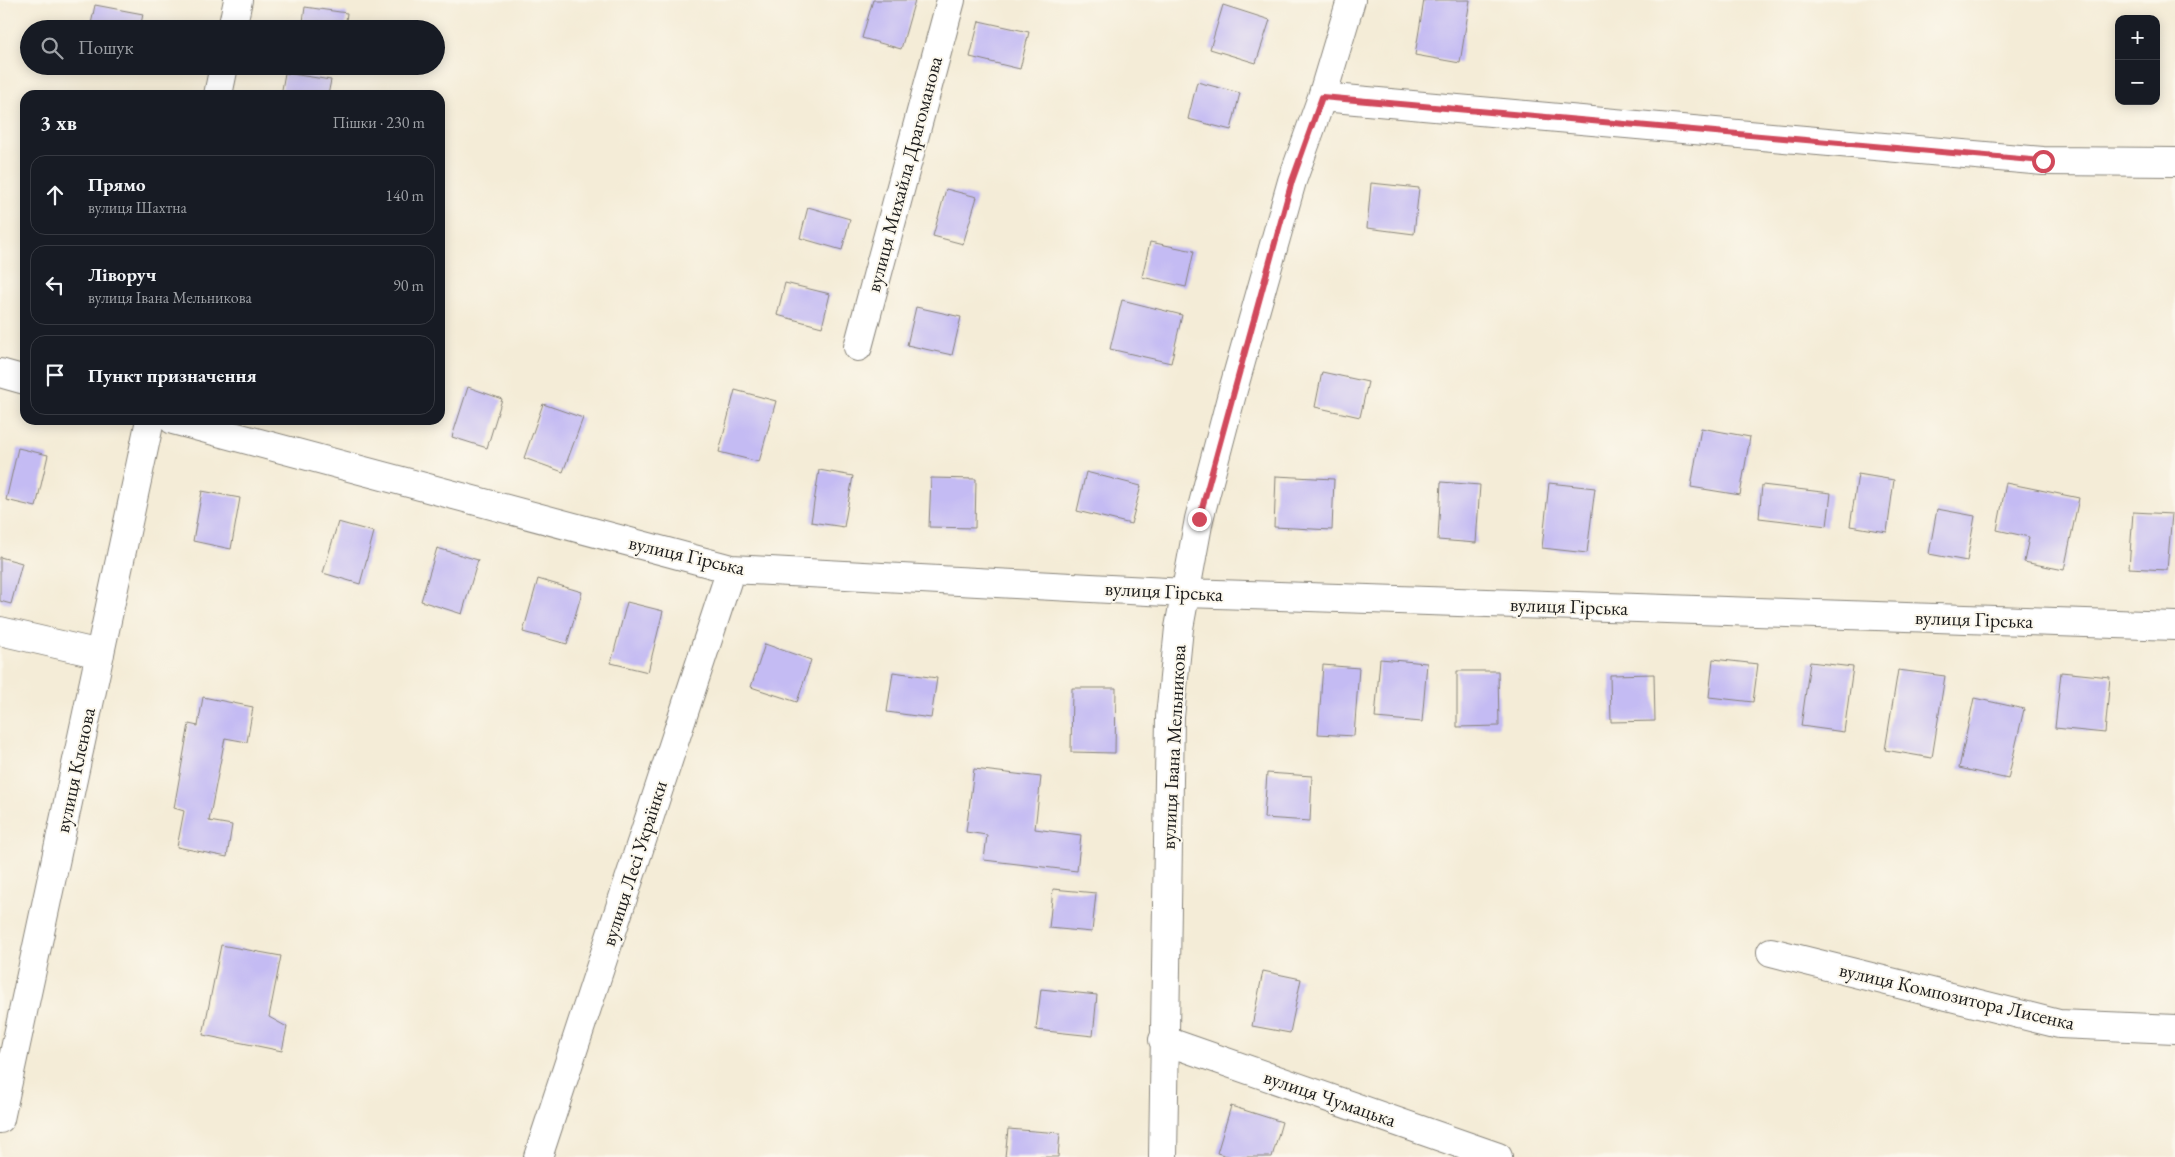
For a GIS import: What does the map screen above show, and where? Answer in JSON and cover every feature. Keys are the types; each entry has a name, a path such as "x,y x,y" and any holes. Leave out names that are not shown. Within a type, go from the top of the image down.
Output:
{"street":[{"path":"234,20 238,0"},
{"name":"вулиця Михайла Драгоманова","path":"858,347 951,0"},
{"name":"вулиця Івана Мельникова","path":"1162,1157 1170,717 1179,628 1199,519 1233,390 1292,181 1322,97 1351,0"},
{"path":"219,90 222,75"},
{"path":"1322,97 2043,161 2175,162"},
{"path":"0,373 20,379"},
{"name":"вулиця Кленова","path":"0,1119 149,425"},
{"name":"вулиця Гірська","path":"192,425 731,569 1186,593 2175,626"},
{"name":"вулиця Лесі Українки","path":"538,1157 731,569"},
{"path":"0,631 100,654"},
{"name":"вулиця Композитора Лисенка","path":"1771,952 2059,1024 2175,1029"},
{"name":"вулиця Чумацька","path":"1163,1040 1498,1157"}],"building":[{"path":"873,0 915,0 901,49 862,38"},
{"path":"1424,0 1470,0 1460,63 1415,55"},
{"path":"95,5 143,14 142,20 92,20"},
{"path":"1223,5 1270,20 1256,63 1210,49"},
{"path":"305,7 347,13 346,20 303,20"},
{"path":"979,21 1029,32 1020,69 970,57"},
{"path":"285,75 331,80 329,90 282,90"},
{"path":"1197,82 1240,93 1231,130 1188,119"},
{"path":"1371,183 1419,188 1414,234 1367,228"},
{"path":"946,189 977,197 963,244 933,236"},
{"path":"808,207 850,219 842,250 800,238"},
{"path":"1150,242 1194,251 1186,287 1142,277"},
{"path":"785,283 830,294 822,327 777,315"},
{"path":"1122,300 1182,315 1171,363 1110,349"},
{"path":"916,307 961,317 952,355 907,345"},
{"path":"1322,372 1368,382 1360,417 1315,407"},
{"path":"468,387 502,399 487,448 452,437"},
{"path":"735,390 776,401 759,462 719,452"},
{"path":"543,404 583,418 563,472 524,458"},
{"path":"1701,428 1750,437 1740,495 1691,487"},
{"path":"18,448 48,455 36,507 6,500"},
{"path":"819,470 853,476 844,527 811,522"},
{"path":"1086,472 1141,486 1131,524 1077,511"},
{"path":"1858,474 1894,480 1887,532 1850,526"},
{"path":"1276,476 1334,479 1332,530 1274,527"},
{"path":"931,478 976,479 975,528 929,527"},
{"path":"1441,482 1480,485 1476,543 1438,540"},
{"path":"1549,483 1595,488 1587,553 1542,548"},
{"path":"2006,483 2079,498 2064,570 2024,562 2029,537 1997,530"},
{"path":"1762,485 1831,493 1827,526 1759,518"},
{"path":"202,491 240,498 231,549 193,541"},
{"path":"1937,509 1975,516 1967,561 1929,554"},
{"path":"2133,512 2172,514 2167,570 2129,568"},
{"path":"338,522 374,532 360,584 323,573"},
{"path":"437,548 478,560 462,614 421,601"},
{"path":"0,557 22,563 11,604 0,601"},
{"path":"538,579 582,592 567,644 523,632"},
{"path":"627,602 663,611 648,672 611,663"},
{"path":"765,644 811,660 797,702 751,687"},
{"path":"1380,659 1427,663 1422,722 1375,718"},
{"path":"1713,659 1758,664 1753,702 1709,697"},
{"path":"1810,662 1853,667 1844,732 1801,726"},
{"path":"1323,665 1359,668 1354,736 1318,734"},
{"path":"1898,670 1945,676 1932,758 1885,750"},
{"path":"1457,671 1498,671 1499,726 1457,727"},
{"path":"893,672 937,678 931,718 887,712"},
{"path":"2061,672 2110,677 2105,733 2055,728"},
{"path":"1654,674 1655,721 1611,722 1610,675"},
{"path":"1072,688 1116,688 1115,753 1071,752"},
{"path":"203,697 253,707 247,742 225,738 209,821 232,825 227,857 177,847 184,811 174,808 189,724 198,726"},
{"path":"1974,698 2024,709 2008,779 1959,768"},
{"path":"974,769 1041,777 1035,829 1081,835 1077,871 984,860 987,835 966,832"},
{"path":"1267,773 1312,776 1310,821 1264,818"},
{"path":"1053,889 1096,893 1092,932 1049,928"},
{"path":"221,945 281,956 269,1017 287,1027 282,1051 203,1035"},
{"path":"1263,971 1301,979 1290,1033 1252,1026"},
{"path":"1041,989 1097,995 1093,1036 1036,1030"},
{"path":"1231,1106 1282,1122 1272,1157 1231,1157 1217,1153"},
{"path":"1008,1129 1060,1133 1058,1157 1005,1157"}],"route":[{"path":"1199,519 1292,181 1322,97 2043,161"}]}
